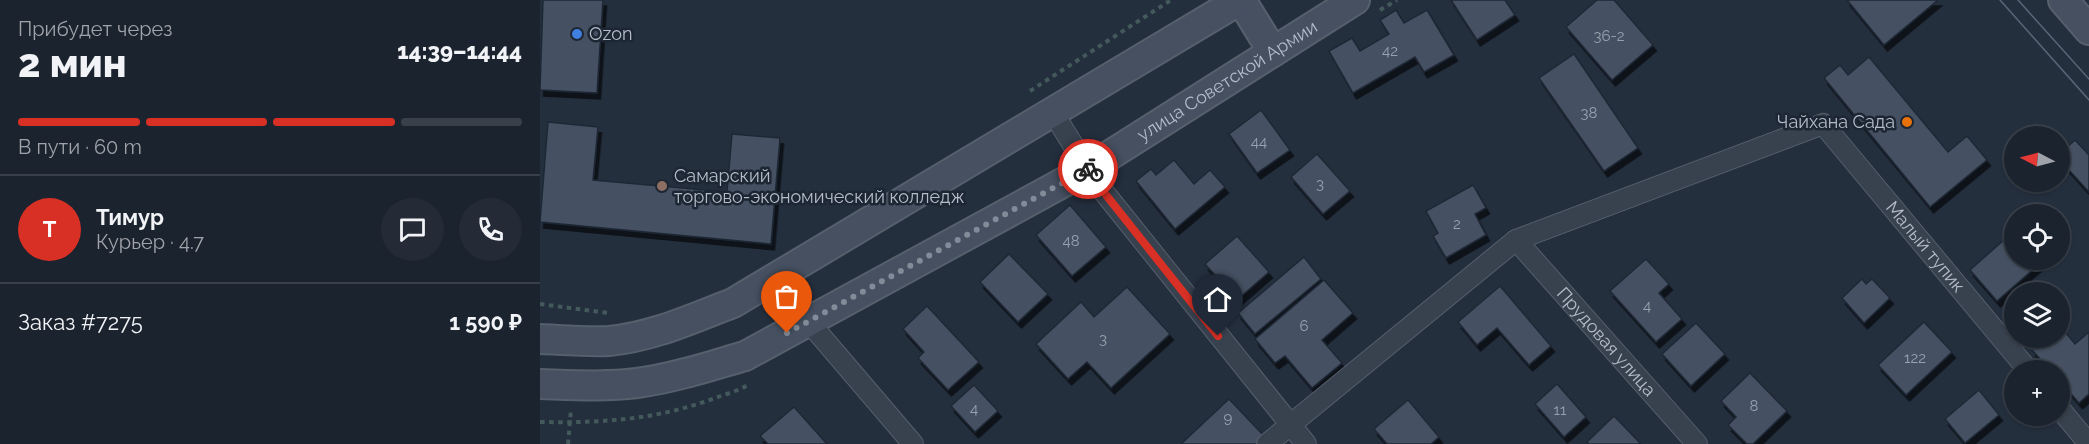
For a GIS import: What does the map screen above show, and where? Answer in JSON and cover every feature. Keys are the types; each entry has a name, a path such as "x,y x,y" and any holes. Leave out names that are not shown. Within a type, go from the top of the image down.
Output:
{"main road":[{"path":"540,339 609,341 633,337 665,329 733,303 1240,0 1273,52"},
{"name":"улица Советской Армии","path":"540,384 638,383 684,374 745,356 1088,169 1355,0"},
{"path":"2063,0 2089,30"},
{"path":"540,362 551,350 571,340"}],"street":[{"path":"1052,111 1091,176 1306,444"},
{"name":"Малый тупик","path":"1515,240 1822,124 2020,360"},
{"path":"1267,444 1515,240"},
{"name":"Прудовая улица","path":"1515,240 1697,444"},
{"path":"808,321 913,444"},
{"path":"2070,421 2089,444"}],"path":[{"path":"1021,97 1171,0"},
{"path":"540,304 609,313"}],"building":[{"path":"543,0 603,0 597,93 540,90"},
{"path":"1451,0 1505,0 1515,15 1477,40"},
{"path":"1597,0 1614,0 1653,45 1612,80 1566,27"},
{"path":"1847,0 1938,0 1884,45"},
{"path":"1396,10 1404,23 1427,10 1454,55 1424,72 1415,57 1353,93 1329,51 1352,38 1360,51 1389,34 1380,20"},
{"path":"1574,54 1638,148 1604,171 1539,78"},
{"path":"1869,57 1948,152 1967,136 1987,160 1930,207 1824,78 1840,65 1848,75"},
{"path":"1261,110 1290,150 1257,173 1229,134"},
{"path":"548,122 598,127 593,180 727,192 732,134 780,138 771,244 540,222"},
{"path":"2075,140 2089,155 2089,192 2070,171 2070,145"},
{"path":"1317,154 1350,191 1323,214 1291,177"},
{"path":"1174,160 1194,184 1210,170 1225,187 1175,229 1136,181 1151,169 1156,175"},
{"path":"1473,185 1486,208 1475,214 1486,235 1446,258 1433,236 1438,233 1426,211"},
{"path":"1070,205 1106,247 1072,276 1036,235"},
{"path":"1237,236 1269,272 1237,300 1205,264"},
{"path":"2004,240 2004,270 2033,270 2019,282 2004,282 2004,295 1997,301 1970,270"},
{"path":"1009,254 1048,294 1018,322 980,282"},
{"path":"1304,257 1321,279 1255,334 1238,313"},
{"path":"1646,259 1669,284 1659,293 1682,319 1656,342 1610,291"},
{"path":"1862,279 1866,284 1872,279 1890,298 1864,323 1842,298"},
{"path":"1324,280 1353,313 1322,340 1342,363 1312,388 1285,356 1275,363 1255,339"},
{"path":"1500,286 1551,346 1529,365 1497,328 1477,345 1458,322"},
{"path":"1127,287 1170,334 1111,388 1087,362 1068,379 1036,344 1081,302 1094,317"},
{"path":"927,306 979,362 948,390 918,358 924,352 903,329"},
{"path":"1924,322 1952,352 1906,395 1878,365"},
{"path":"1696,323 1725,354 1691,386 1662,354"},
{"path":"2089,332 2089,394 2079,403 2070,393 2070,360 2041,360 2032,350 2034,348 2070,348 2070,338 2075,344"},
{"path":"1750,373 1787,411 1753,444 1747,444 1728,425 1736,417 1721,401"},
{"path":"1557,384 1586,417 1564,437 1535,404"},
{"path":"974,385 998,411 975,432 951,406"},
{"path":"1979,390 1999,415 1965,443 1945,419"},
{"path":"1229,399 1265,437 1258,444 1181,444"},
{"path":"1408,400 1439,437 1431,444 1387,444 1374,429"},
{"path":"794,407 827,444 768,444 760,436"},
{"path":"1614,416 1641,444 1589,444 1587,442"}],"tram line":[{"path":"2000,0 2089,100"},
{"path":"2018,0 2089,79"}],"way so far":[{"path":"787,333 1088,169"}],"place":[{"name":"Ozon","path":"577,34"},
{"name":"Чайхана Сада","path":"1907,122"},
{"name":"Самарский торгово-экономический колледж","path":"662,186"}],"route":[{"path":"1088,169 1091,176 1218,336"}]}
